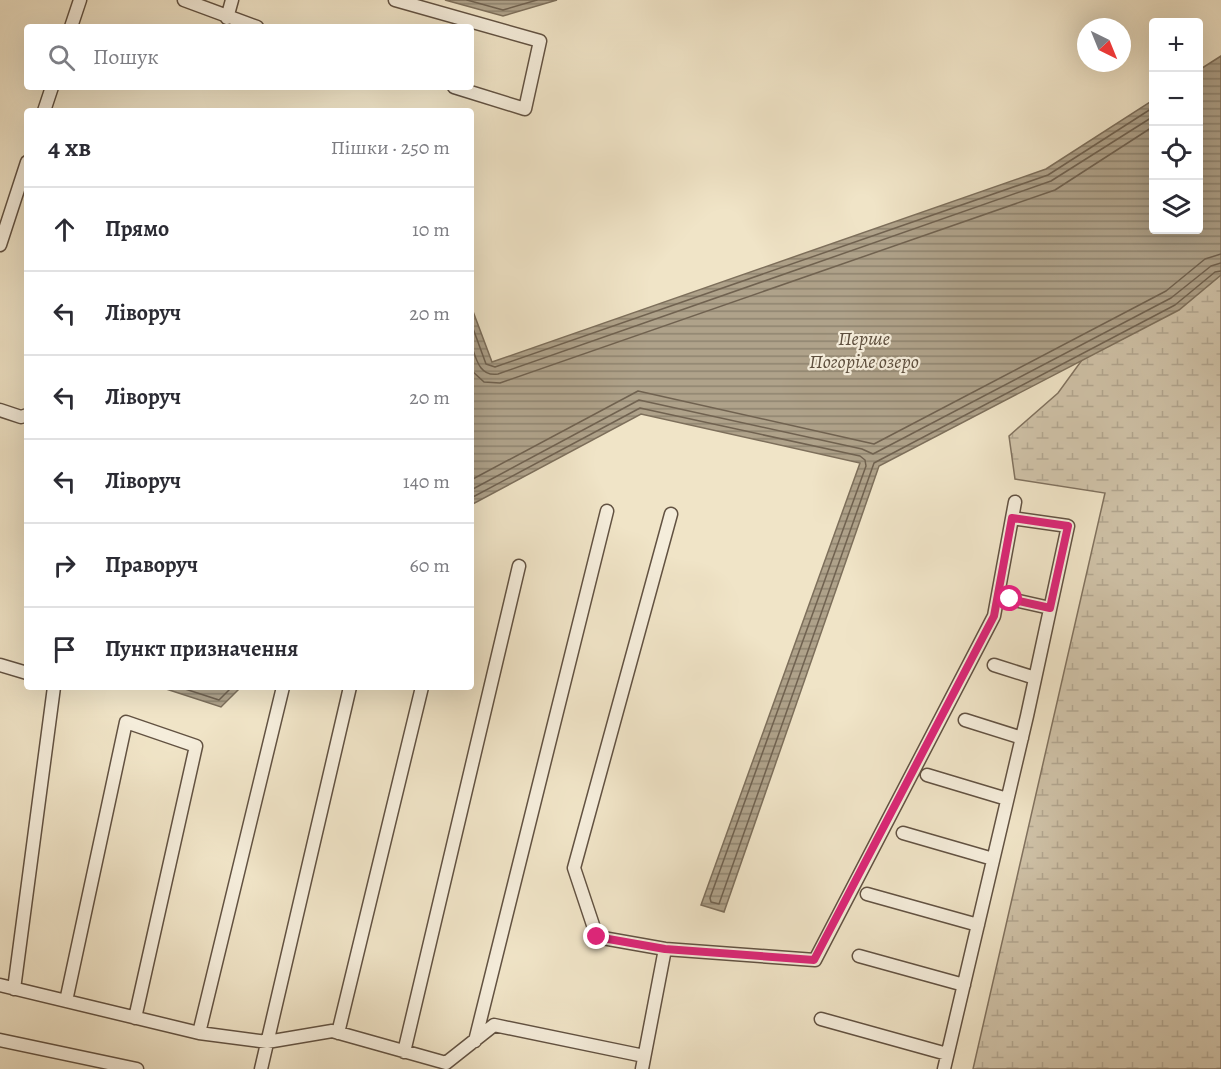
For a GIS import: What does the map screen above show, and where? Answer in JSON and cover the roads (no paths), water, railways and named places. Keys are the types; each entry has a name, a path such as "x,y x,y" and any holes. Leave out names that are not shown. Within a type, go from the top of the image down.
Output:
{"lane":[{"path":"72,24 80,0"},
{"path":"184,0 247,24"},
{"path":"227,18 232,0"},
{"path":"395,0 540,41 525,109 464,90"},
{"path":"45,108 51,90"},
{"path":"0,245 24,171"},
{"path":"0,410 24,416"},
{"path":"671,514 574,868 597,937 665,949 814,960 994,616 1015,502"},
{"path":"475,1041 607,511"},
{"path":"944,1069 1022,738 1068,526 1012,518"},
{"path":"404,1052 519,566"},
{"path":"1010,599 1050,608"},
{"path":"0,665 24,672"},
{"path":"994,665 1035,678"},
{"path":"14,988 54,690"},
{"path":"199,1033 282,690"},
{"path":"261,1069 349,690"},
{"path":"338,1033 421,690"},
{"path":"965,720 1022,738"},
{"path":"66,1001 126,722 196,746 135,1018"},
{"path":"927,776 1007,799"},
{"path":"903,833 993,859"},
{"path":"867,894 978,925"},
{"path":"642,1069 665,949"},
{"path":"859,956 964,986"},
{"path":"0,985 199,1033 267,1042 332,1031 446,1064 494,1025 644,1056"},
{"path":"822,1018 947,1054"},
{"path":"0,1040 137,1069"}],"water":[{"path":"445,0 557,0 503,16"},
{"name":"Перше Погоріле озеро","path":"1221,56 1221,275 1179,310 879,466 724,912 701,905 860,463 641,414 474,503 474,314 492,362 1046,169 1149,103 1149,234 1203,234 1203,67"},
{"path":"169,690 238,690 221,707"}]}
